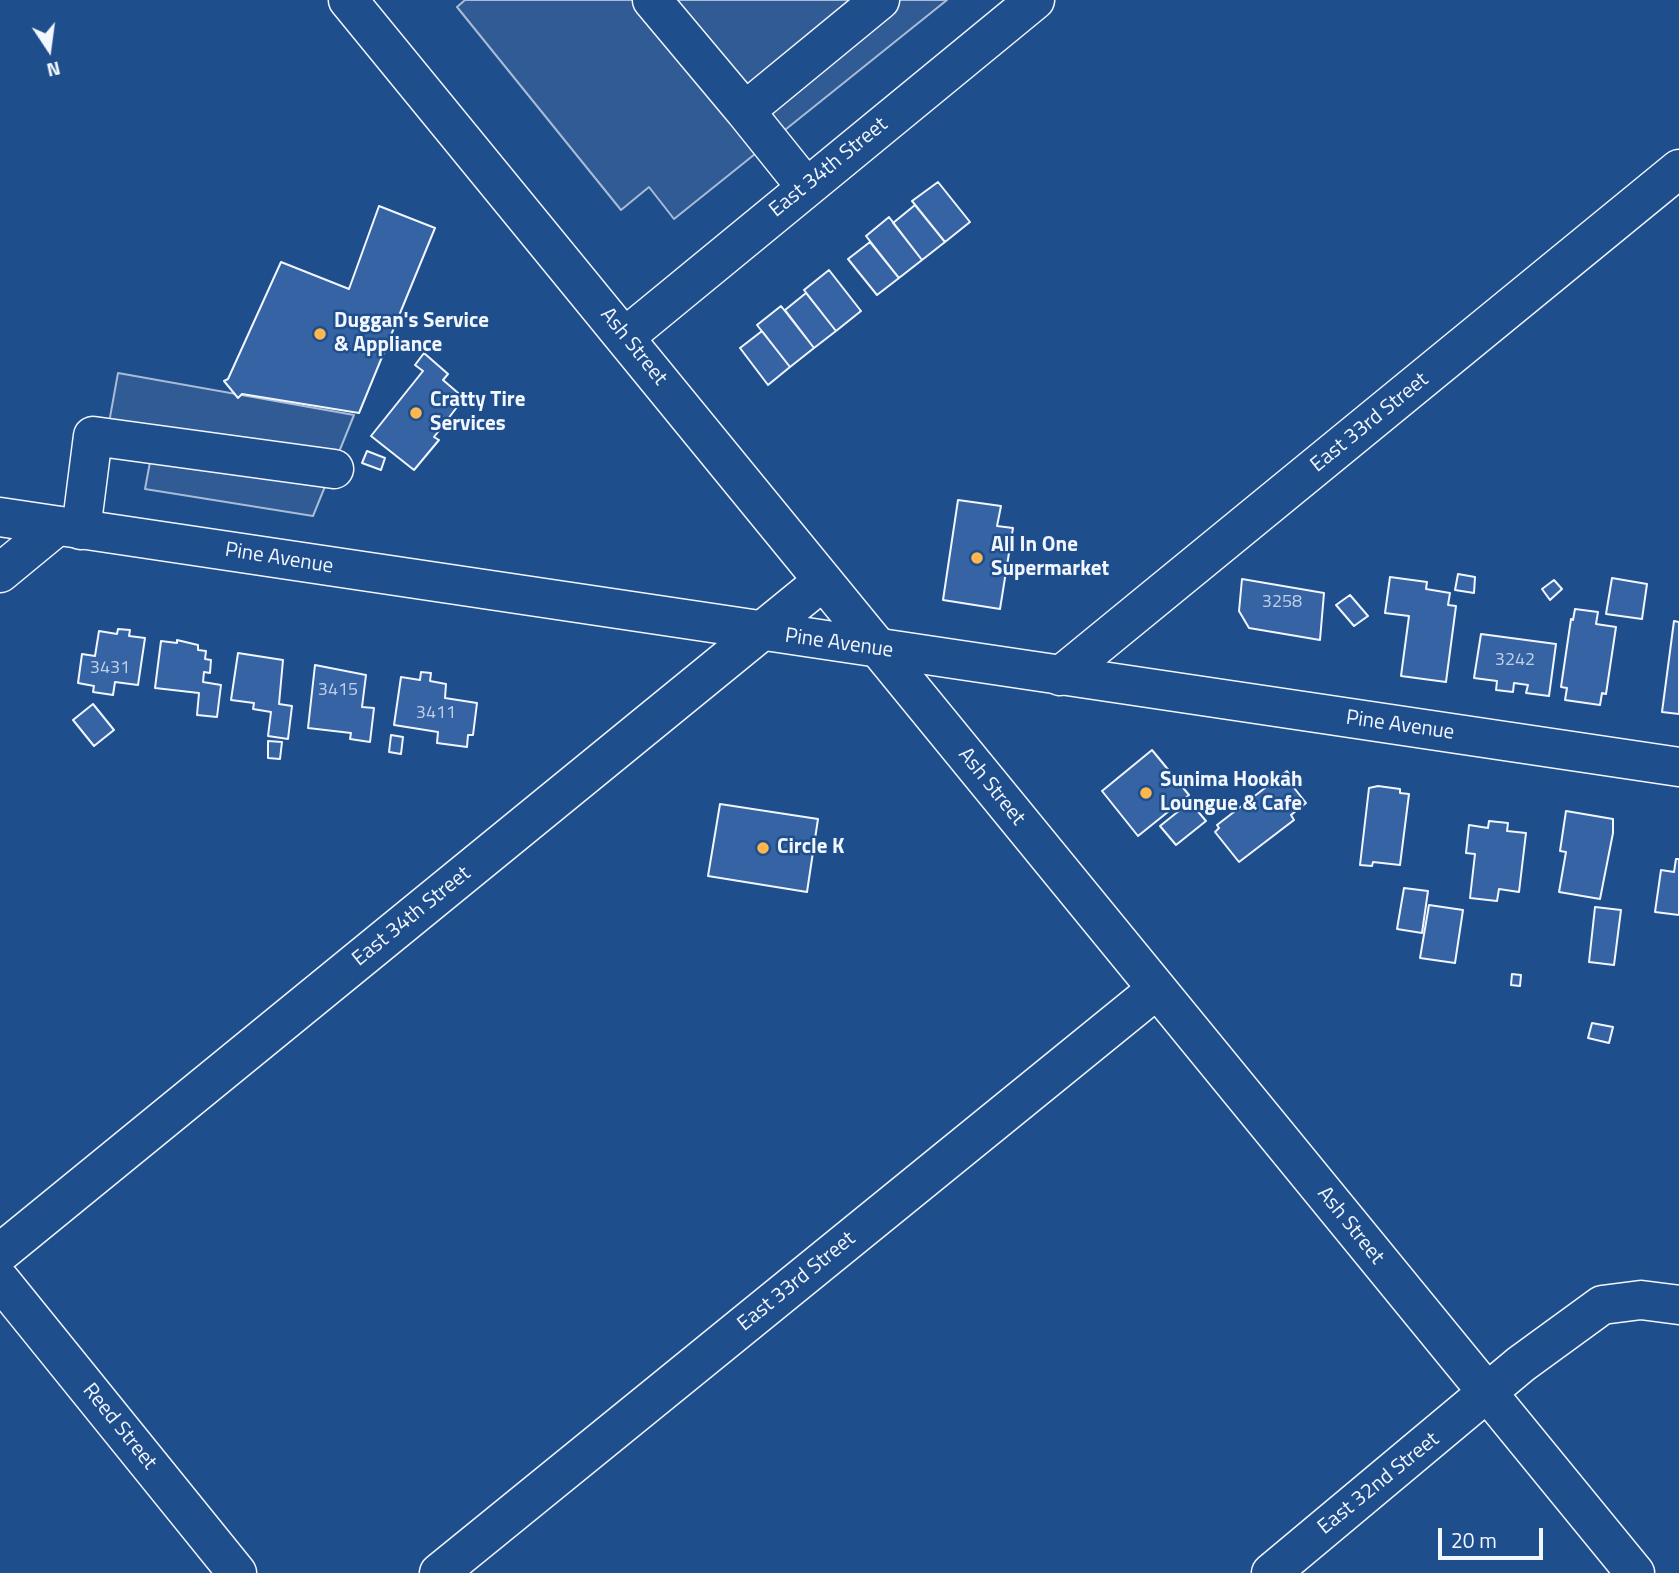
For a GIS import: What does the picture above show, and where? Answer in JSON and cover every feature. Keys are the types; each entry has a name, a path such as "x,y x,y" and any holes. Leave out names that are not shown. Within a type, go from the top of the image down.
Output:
{"street":[{"name":"Ash Street","path":"348,0 1635,1573"},
{"path":"652,0 806,187"},
{"path":"745,111 880,0"},
{"name":"East 34th Street","path":"625,337 1035,0"},
{"name":"East 33rd Street","path":"1060,676 1679,169"},
{"path":"0,573 69,528 93,436 334,469"},
{"name":"Pine Avenue","path":"0,517 1679,767"},
{"name":"East 34th Street","path":"0,1253 823,580"},
{"name":"East 33rd Street","path":"439,1573 1156,990"},
{"name":"Reed Street","path":"0,1280 237,1573"},
{"name":"East 32nd Street","path":"1271,1573 1521,1364 1602,1305 1641,1300 1679,1305"}],"shaded area":[{"path":"465,0 947,0 674,219 649,187 621,210 457,7"},
{"path":"118,373 354,415 313,516 145,489 150,462 103,456"}],"building":[{"path":"938,182 970,222 945,242 912,201"},
{"path":"915,205 945,242 922,260 893,223"},
{"name":"Duggan's Service & Appliance","path":"379,206 435,228 359,413 242,394 238,398 224,381 228,379 281,262 349,289"},
{"path":"889,217 922,260 899,278 866,236"},
{"path":"870,242 899,278 877,295 848,259"},
{"path":"829,270 861,311 836,331 804,290"},
{"path":"806,293 836,331 814,348 785,310"},
{"path":"781,306 814,348 790,367 757,325"},
{"path":"762,331 790,367 768,385 740,348"},
{"path":"424,353 448,374 443,380 464,398 434,437 439,440 414,470 371,436 423,371 415,365"},
{"path":"367,451 385,458 381,470 362,463"},
{"path":"958,500 1001,506 997,526 1013,528 1000,609 943,600"},
{"path":"1458,574 1475,577 1474,593 1455,590"},
{"path":"1390,577 1427,582 1426,589 1450,593 1448,605 1456,606 1446,682 1401,676 1409,616 1385,613"},
{"path":"1612,578 1647,584 1642,619 1606,614"},
{"path":"1242,579 1324,593 1320,640 1249,628 1239,611"},
{"path":"1554,580 1562,589 1550,600 1542,589"},
{"path":"1350,595 1368,616 1354,626 1336,605"},
{"path":"1575,609 1598,612 1596,624 1616,627 1606,694 1602,693 1600,705 1565,700 1567,688 1561,687 1571,619 1573,620"},
{"path":"1674,621 1679,622 1679,714 1662,712"},
{"path":"118,629 130,630 129,636 145,638 138,685 115,682 113,695 93,692 94,686 78,683 82,654 95,656 99,631 117,634"},
{"path":"1481,634 1556,644 1549,696 1526,693 1528,685 1514,683 1513,692 1496,690 1497,681 1474,678"},
{"path":"177,640 198,645 198,650 206,651 205,659 211,660 210,673 204,672 203,682 221,685 217,717 197,715 199,693 155,688 161,641 177,643"},
{"path":"238,653 283,660 279,704 292,706 288,739 268,736 271,712 253,709 254,703 231,700"},
{"path":"315,665 366,675 362,707 374,708 370,742 350,739 351,733 308,728"},
{"path":"421,672 431,673 430,681 446,684 445,698 477,703 473,735 468,735 467,747 437,743 438,732 394,725 401,677 420,680"},
{"path":"93,704 114,730 94,746 73,720"},
{"path":"391,735 403,737 401,754 389,752"},
{"path":"268,741 282,742 280,759 268,758"},
{"name":"Sunima Hookah Loungue & Cafe","path":"1152,750 1189,795 1138,836 1102,791"},
{"path":"1287,771 1294,781 1291,784 1306,803 1291,815 1294,820 1239,862 1215,832 1219,828 1217,825"},
{"path":"1378,786 1400,789 1400,793 1409,794 1400,865 1373,862 1372,866 1360,865 1369,788"},
{"path":"1190,802 1206,821 1176,845 1160,826"},
{"name":"Circle K","path":"720,804 818,819 807,892 708,876"},
{"path":"1566,811 1613,819 1613,833 1600,899 1559,892 1566,852 1560,851"},
{"path":"1489,821 1508,823 1507,831 1526,833 1519,892 1499,889 1497,901 1470,898 1475,854 1466,853 1469,825 1488,828"},
{"path":"1676,859 1679,859 1679,915 1655,912 1661,870 1674,872"},
{"path":"1404,888 1428,891 1422,933 1397,929"},
{"path":"1429,905 1463,910 1455,963 1420,958"},
{"path":"1595,907 1621,910 1614,965 1589,962"},
{"path":"1512,974 1521,975 1520,986 1511,985"},
{"path":"1592,1023 1613,1027 1609,1043 1588,1038"}],"place":[{"name":"Duggan's Service & Appliance","path":"320,334"},
{"name":"Cratty Tire Services","path":"416,413"},
{"name":"All In One Supermarket","path":"977,558"},
{"name":"Sunima Hookah Loungue & Cafe","path":"1146,793"},
{"name":"Circle K","path":"763,848"}]}
